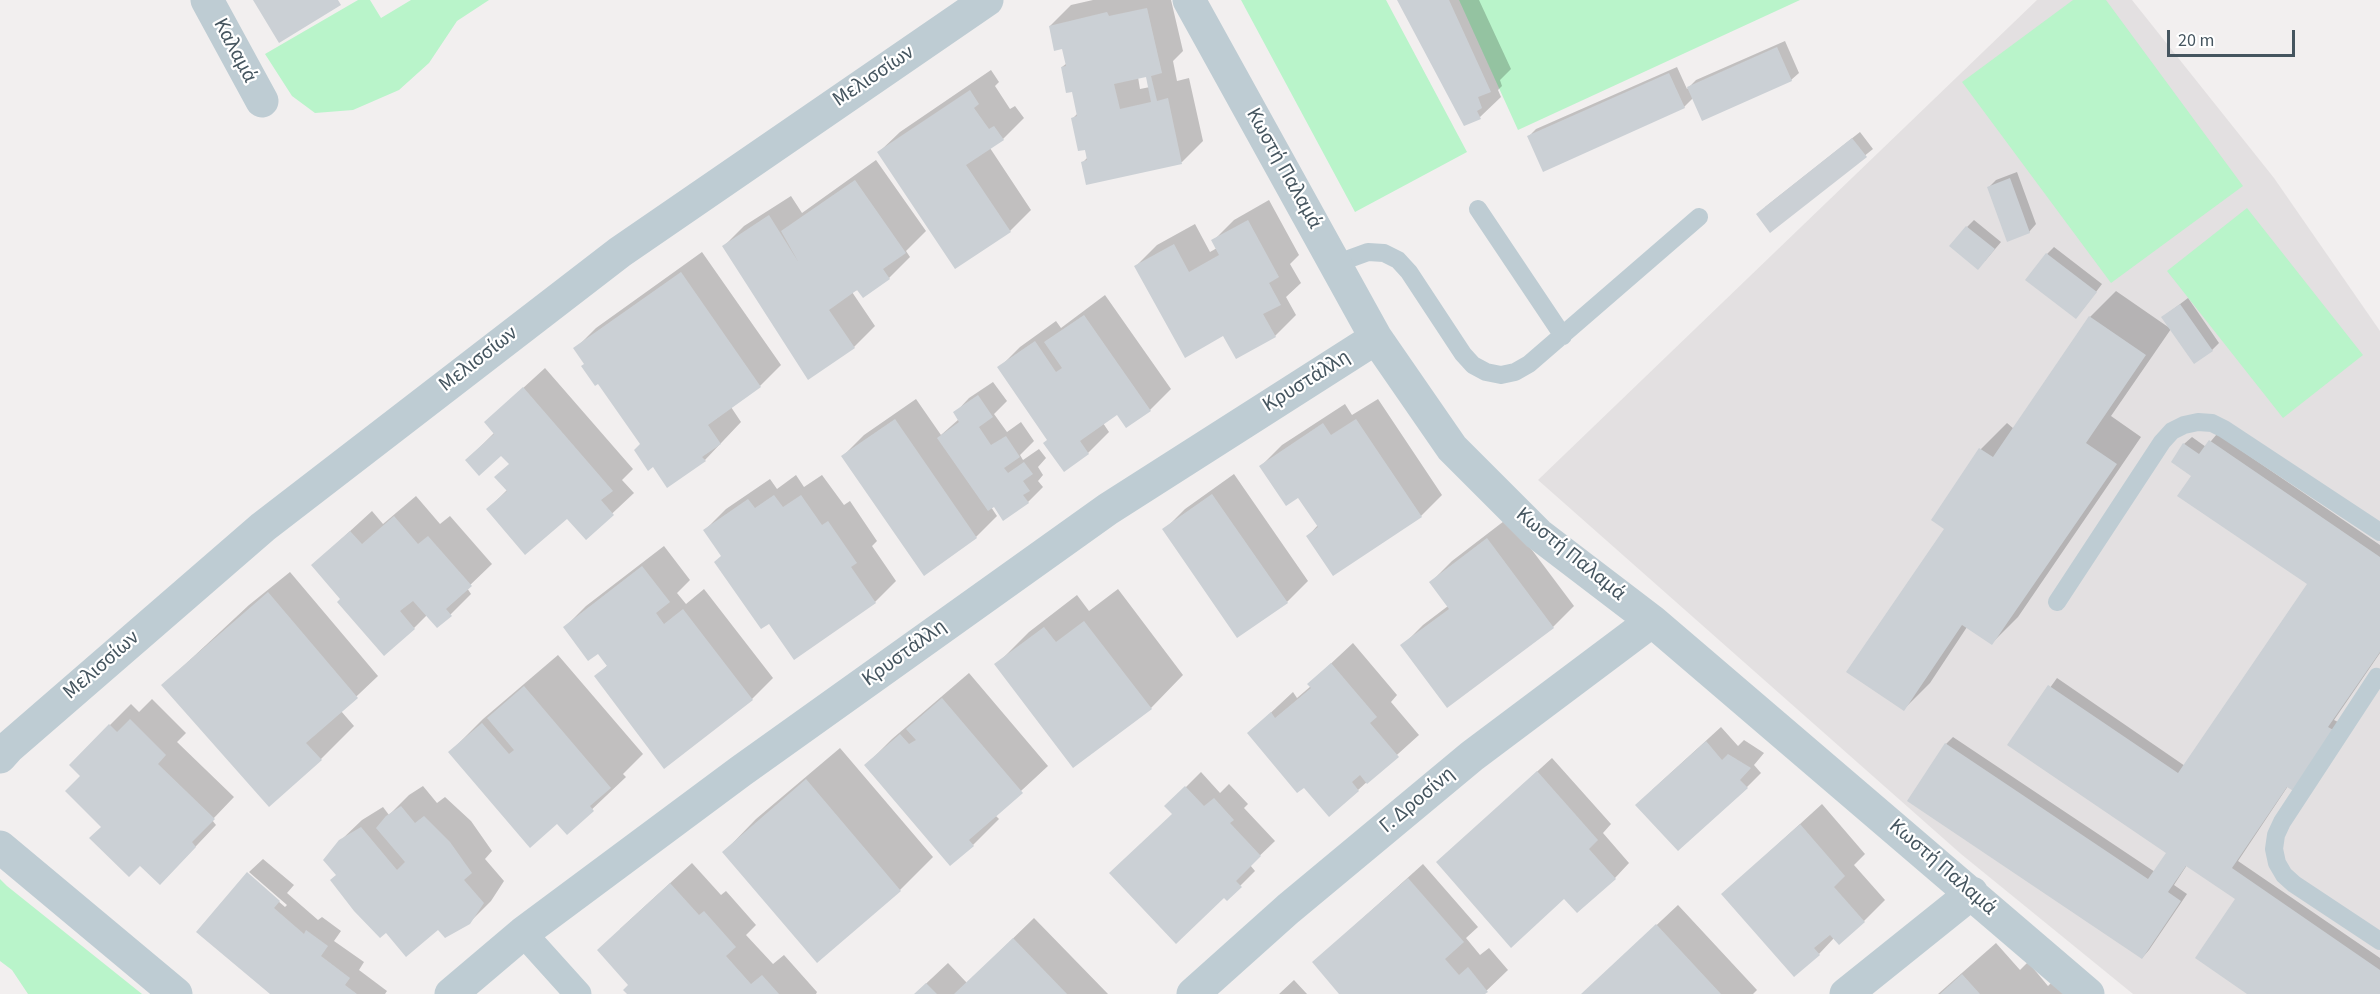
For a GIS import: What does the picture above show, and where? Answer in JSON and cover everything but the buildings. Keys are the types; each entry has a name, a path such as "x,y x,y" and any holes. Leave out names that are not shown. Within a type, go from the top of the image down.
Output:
{"street":[{"name":"Καλαμά","path":"207,0 262,101"},
{"name":"Μελισσίων","path":"0,757 263,527 610,259 987,0"},
{"name":"Κωστή Παλαμά","path":"1190,0 1376,338 1460,456 1538,534 1652,621 2088,994"},
{"name":"Κρυστάλλη","path":"451,994 523,933 741,771 1108,508 1376,338"},
{"name":"Γ. Δροσίνη","path":"1193,994 1288,909 1472,756 1652,621"},
{"path":"0,847 176,994"},
{"path":"1846,994 1972,893"},
{"path":"523,933 578,994"}],"lane":[{"path":"1478,209 1563,336"},
{"path":"1335,264 1368,252 1384,254 1398,260 1409,272 1463,354 1473,365 1486,372 1501,375 1515,372 1529,364 1699,217"},
{"path":"2057,602 2162,442 2172,431 2191,423 2212,423 2224,429 2380,532"},
{"path":"2379,676 2282,822 2276,835 2274,849 2277,863 2294,884 2380,941"}],"shaded area":[{"path":"2037,0 2132,0 2274,178 2380,331 2380,994 2133,994 1961,854 1538,480"}],"green space":[{"path":"358,0 370,0 381,18 411,0 489,0 457,21 429,63 399,90 353,110 315,113 292,96 265,54"},
{"path":"1241,0 1386,0 1467,152 1355,212"},
{"path":"1459,0 1800,0 1518,130"},
{"path":"2073,0 2106,0 2243,186 2111,283 1962,82"},
{"path":"2247,208 2363,355 2283,418 2167,271"},
{"path":"0,879 142,994 28,994 12,970 0,961"}]}
